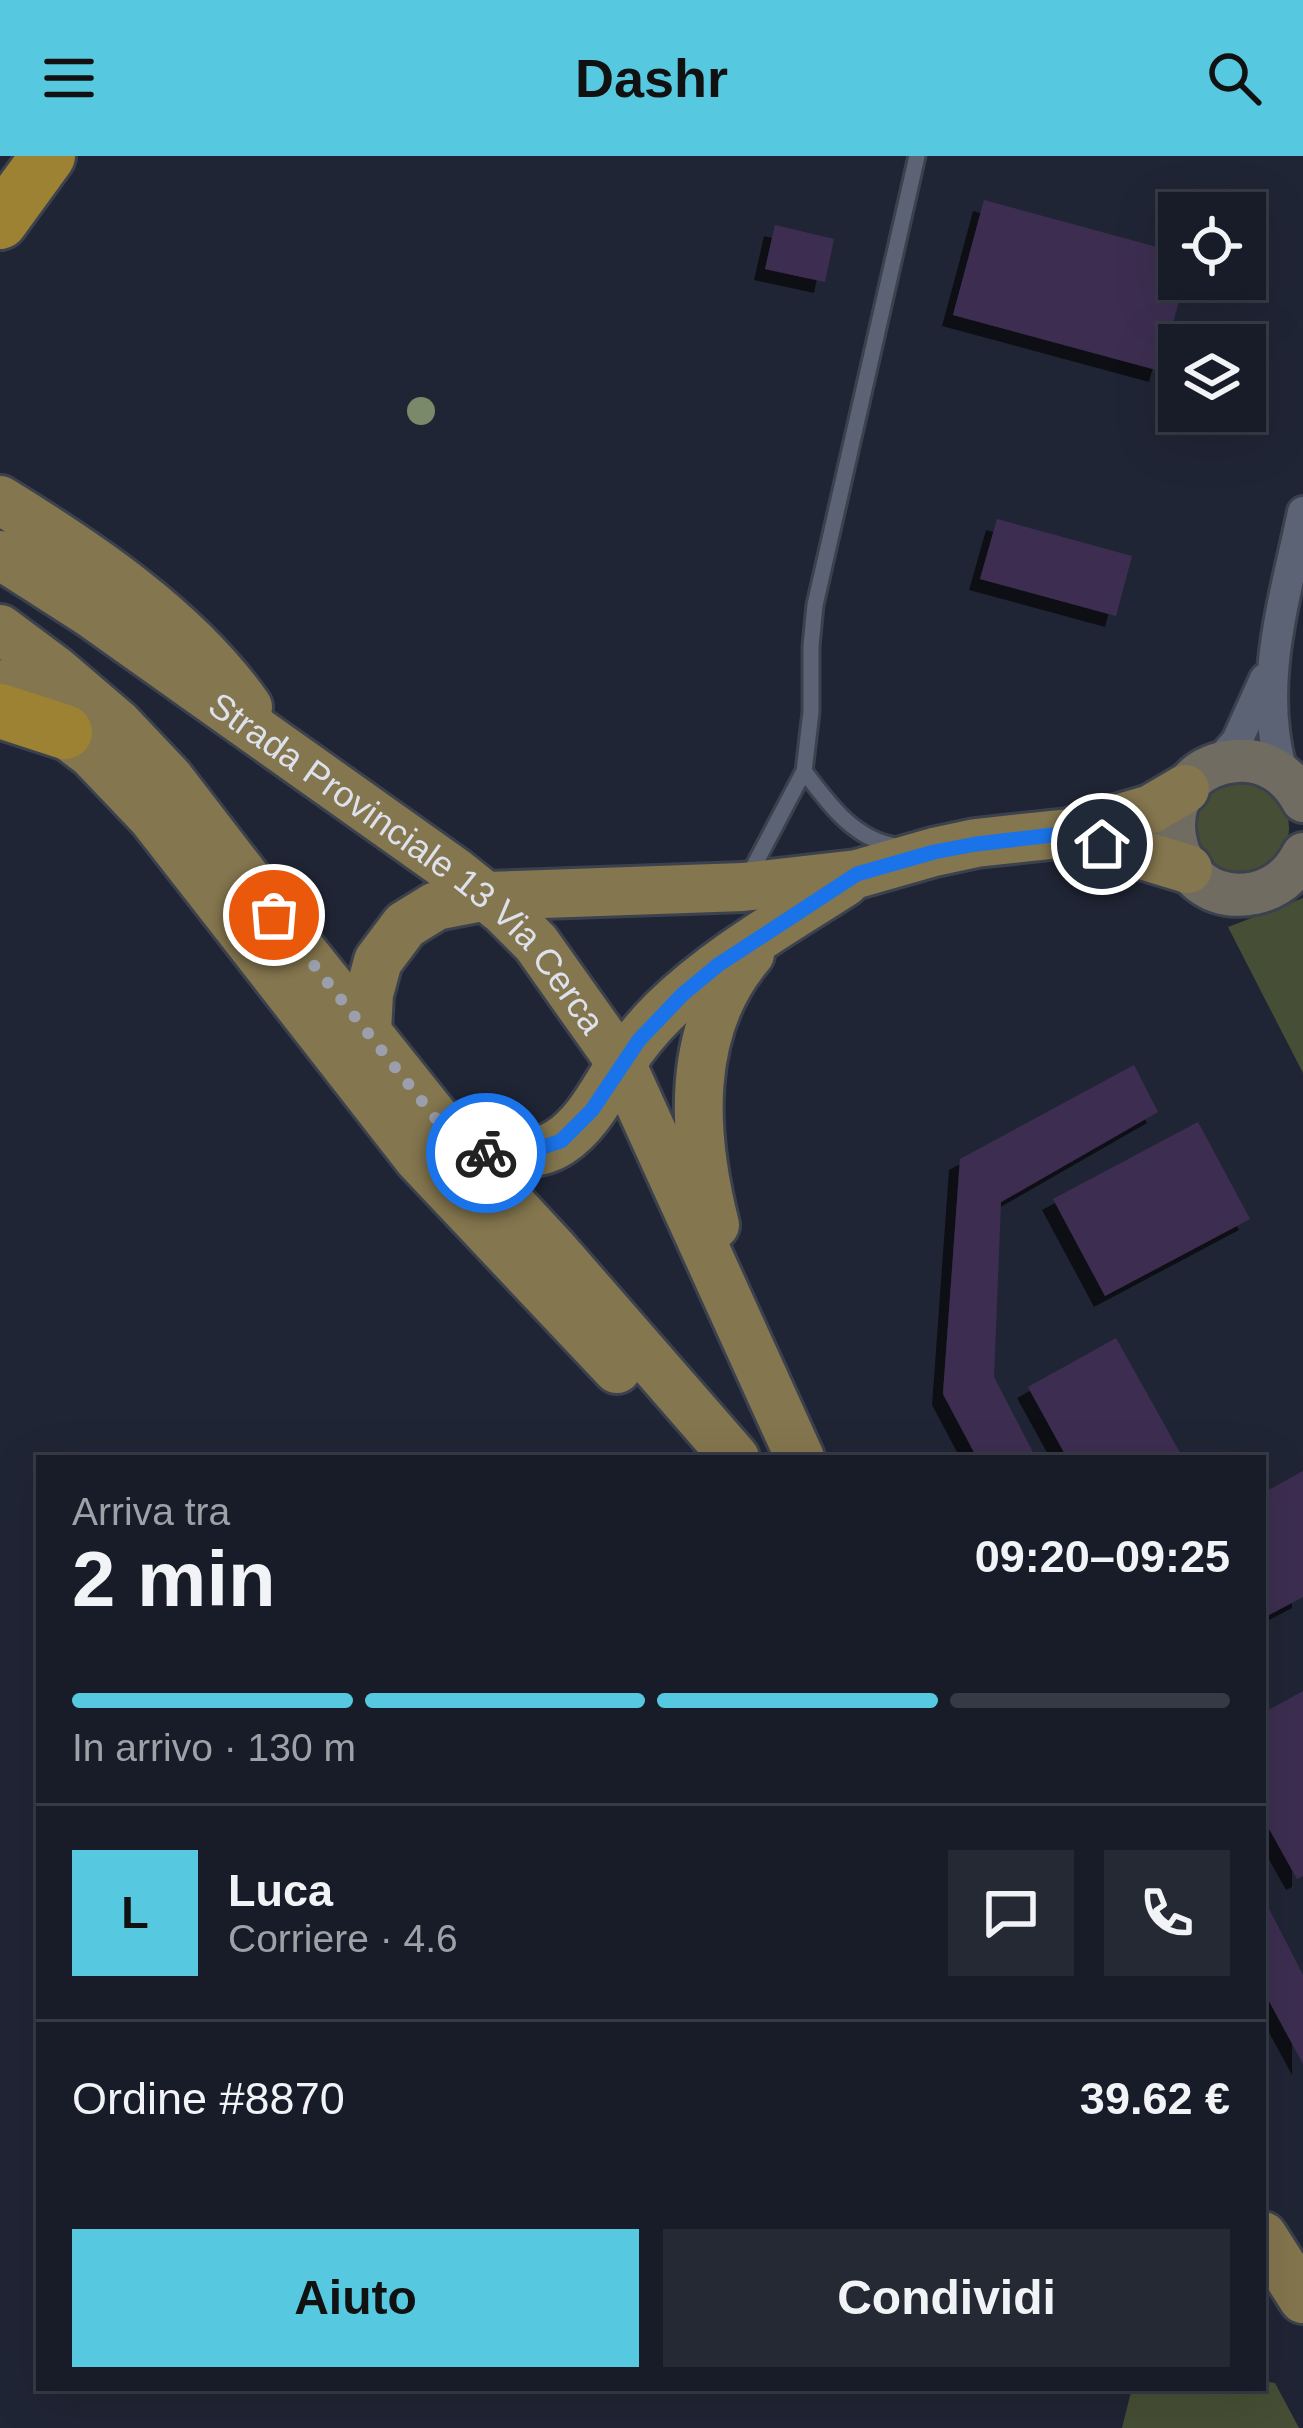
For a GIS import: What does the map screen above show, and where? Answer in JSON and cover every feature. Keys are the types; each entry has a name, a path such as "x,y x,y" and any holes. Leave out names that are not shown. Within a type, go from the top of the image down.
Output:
{"highway":[{"path":"0,222 48,156"},
{"path":"0,711 64,732"}],"main road":[{"path":"0,500 175,624 217,665 274,745"},
{"name":"Strada Provinciale 13 Via Cerca","path":"0,555 89,612 419,845 487,896 551,961 621,1063 799,1455"},
{"path":"0,629 56,670 145,750 460,1149 554,1249 732,1455"},
{"path":"0,684 92,754 152,817 418,1157 699,1455"},
{"path":"367,1031 378,961 390,941 417,915 436,906 487,896 743,887 857,874 934,852 1070,833 1151,809 1200,777"},
{"path":"1070,833 1188,869"},
{"path":"460,1149 514,1153 554,1146 582,1123 621,1063 662,1014 700,979 857,874"},
{"path":"761,1373 714,1221 698,1110 704,1051 720,999 741,964 770,931"},
{"path":"1266,2241 1303,2299"}],"street":[{"path":"1295,788 1274,747 1270,720 1272,662 1303,512"},
{"path":"1272,662 1235,745 1200,777 1176,809 1173,830 1188,869 1204,884 1236,895 1258,892 1295,869"},
{"path":"1200,777 1244,760 1258,762 1295,788"}],"lane":[{"path":"743,887 804,771 812,712 815,605 916,156"},
{"path":"804,771 844,821 880,844 934,852"}],"green space":[{"path":"1239,777 1273,791 1282,803 1289,829 1287,842 1273,863 1242,875 1210,867 1192,838 1202,797"},
{"path":"1303,898 1303,1073 1228,927"},
{"path":"1266,2382 1275,2383 1299,2428 1122,2428 1131,2391 1266,2391"}],"building":[{"path":"984,200 1158,247 1158,300 1179,300 1173,324 1158,324 1158,370 953,315"},
{"path":"775,225 834,239 825,282 765,269"},
{"path":"997,519 1132,556 1116,616 980,579"},
{"path":"1134,1065 1158,1112 1001,1202 994,1377 1034,1455 975,1455 943,1394 960,1159"},
{"path":"1198,1122 1250,1219 1105,1296 1053,1199"},
{"path":"1116,1338 1181,1455 1065,1455 1028,1387"},
{"path":"1303,1471 1303,1597 1269,1615 1266,1610 1266,1491"},
{"path":"1303,1691 1303,1876 1297,1879 1266,1823 1266,1711"},
{"path":"1266,1903 1303,1975 1303,2064 1266,1996"}],"way so far":[{"path":"274,915 460,1149 486,1153"}],"route":[{"path":"486,1153 528,1152 561,1141 582,1123 627,1055 683,994 718,965 857,874 976,844 1070,833 1102,844"}]}
